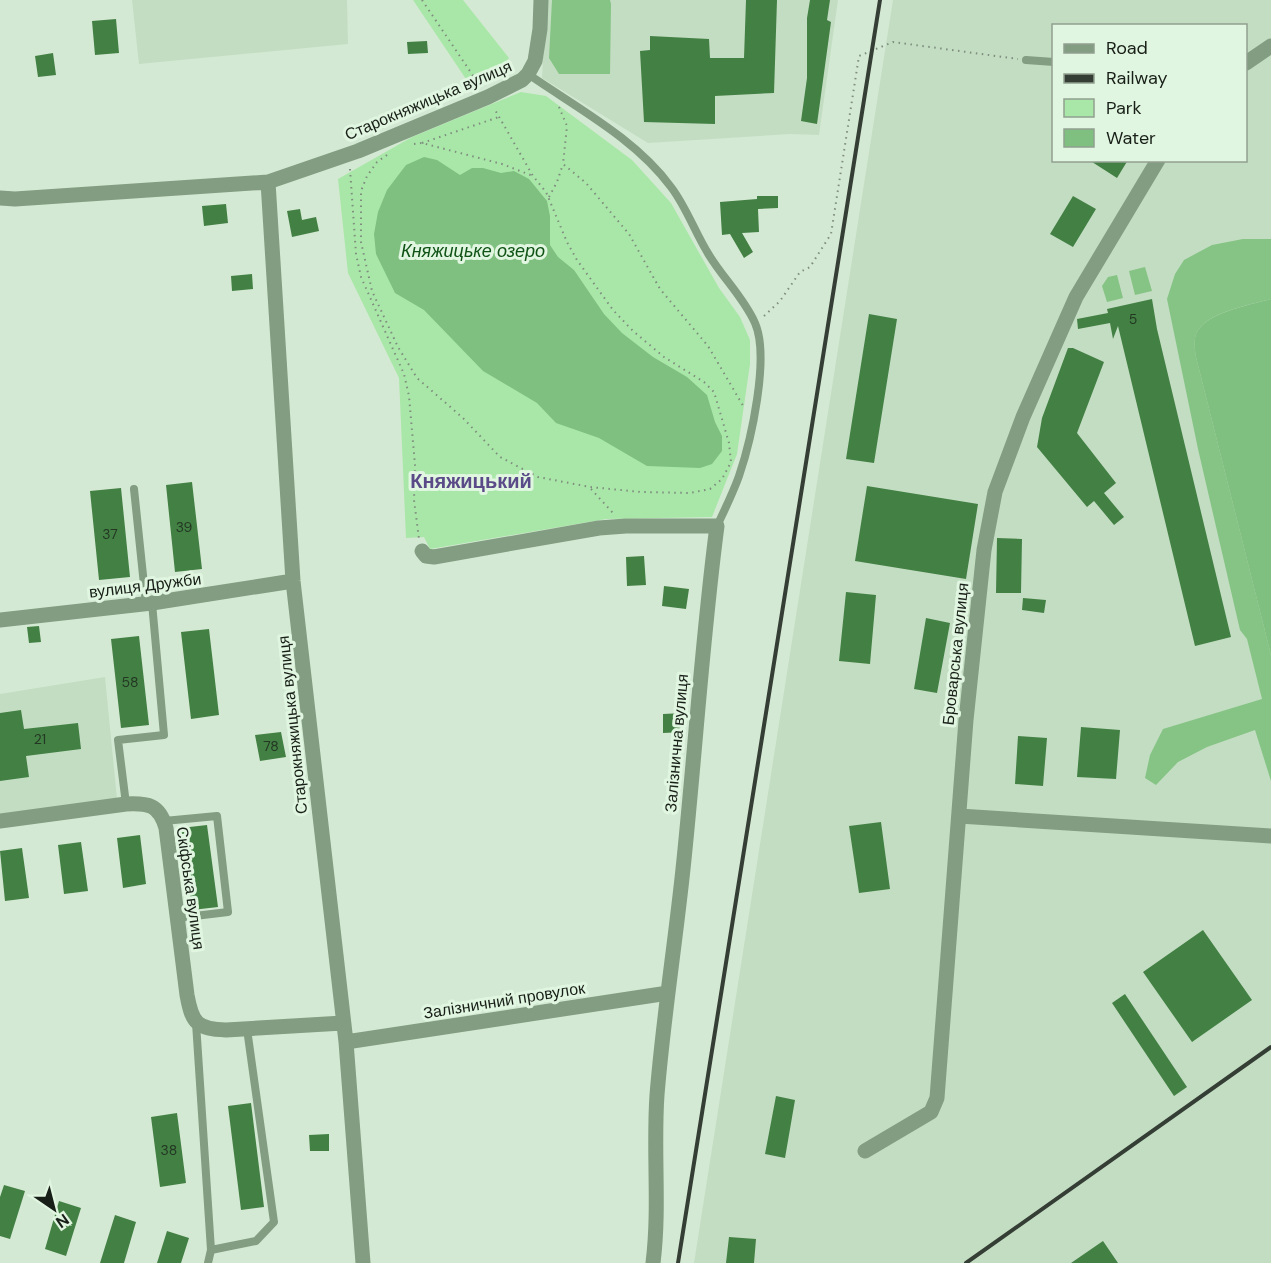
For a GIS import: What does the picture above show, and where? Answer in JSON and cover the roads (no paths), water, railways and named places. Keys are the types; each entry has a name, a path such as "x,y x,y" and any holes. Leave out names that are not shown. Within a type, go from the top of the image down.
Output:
{"street":[{"name":"Старокняжицька вулиця","path":"0,198 15,200 268,182 349,154 515,85 528,74 535,61 541,0"},
{"path":"1247,62 1271,46"},
{"name":"Броварська вулиця","path":"865,1151 931,1112 937,1098 966,720 984,550 996,492 1023,417 1076,297 1157,162"},
{"name":"Старокняжицька вулиця","path":"268,182 293,581 346,1042 363,1263"},
{"path":"422,551 426,556 434,557 573,532 626,526 717,526"},
{"name":"Залізнична вулиця","path":"654,1263 657,1098 683,870 707,603 717,526"},
{"name":"вулиця Дружби","path":"0,620 149,603 293,581"},
{"name":"Скіфська вулиця","path":"0,821 126,804 142,803 155,807 163,816 164,821 190,1012 196,1023"},
{"path":"959,816 1271,836"},
{"name":"Залізничний провулок","path":"346,1042 668,993"},
{"path":"196,1023 207,1029 247,1029 343,1023"}],"lane":[{"path":"1026,60 1052,62"},
{"path":"528,74 618,136 663,177 680,201 708,254 755,323 761,348 752,422 739,476 717,526"},
{"path":"126,804 118,740 164,735 134,489"},
{"path":"164,821 217,816 228,912 178,918"},
{"name":"Скіфська вулиця","path":"196,1023 211,1250 208,1263"},
{"path":"211,1250 256,1241 274,1222 247,1029"}],"water":[{"name":"Княжицьке озеро","path":"424,157 437,160 460,175 472,168 483,168 501,173 514,171 529,179 547,201 550,216 550,245 558,257 574,270 604,314 622,333 653,357 687,377 707,395 722,436 722,451 712,464 700,468 647,466 599,438 556,423 537,403 483,371 424,310 395,293 376,254 374,234 378,212 387,190 406,165"},
{"path":"1271,299 1271,655 1196,357 1195,338 1199,329 1216,316 1239,307"}],"railway":[{"path":"678,1263 880,0"},
{"path":"966,1263 1271,1047"}],"district":[{"name":"Княжицький","path":"471,481"}]}
